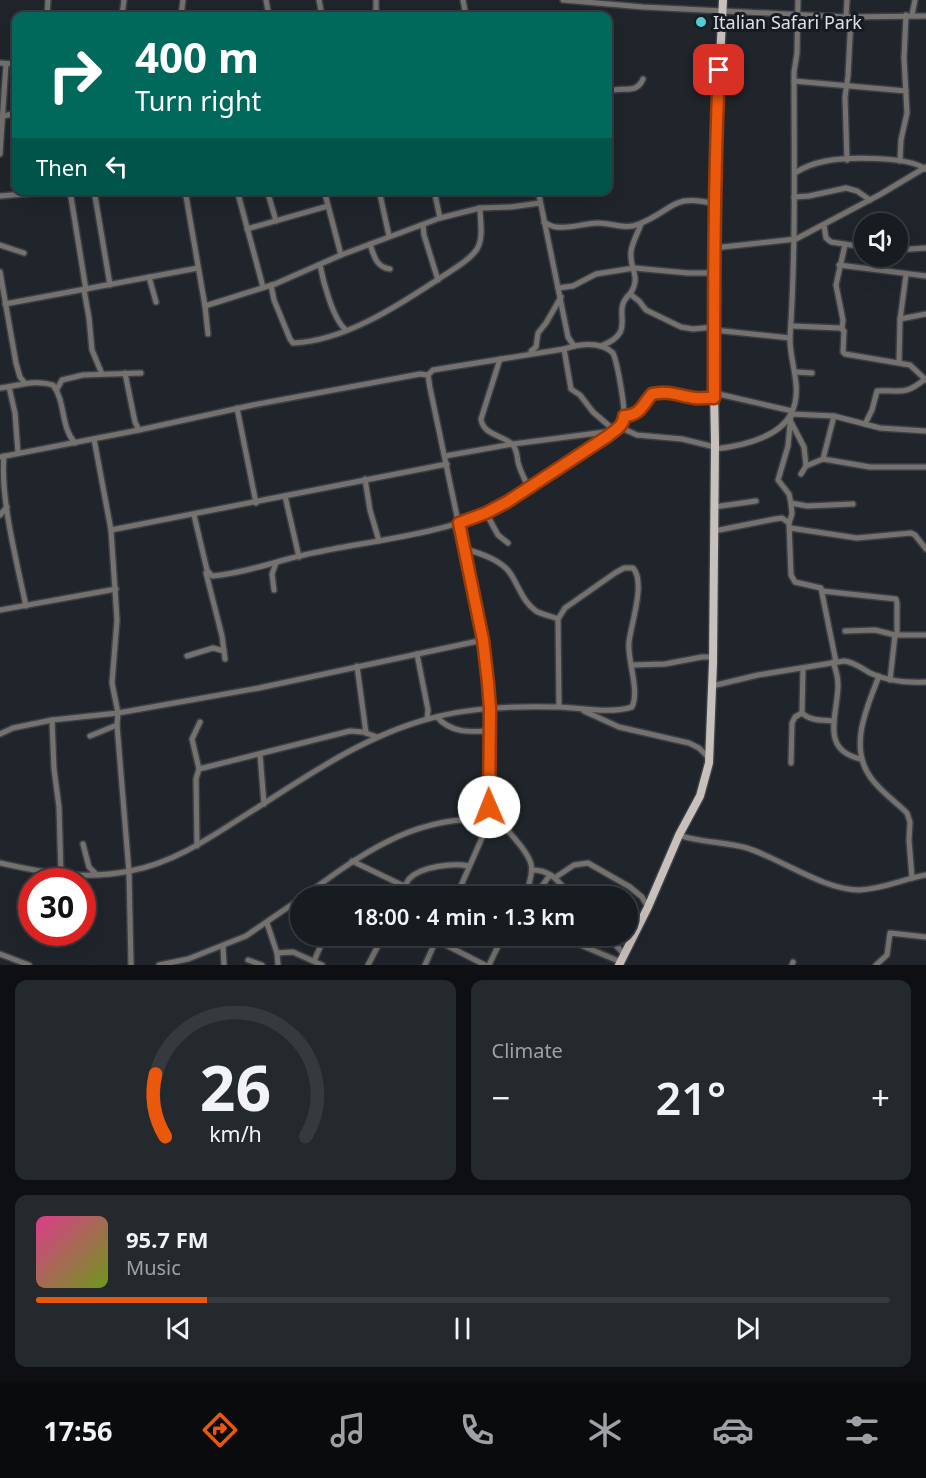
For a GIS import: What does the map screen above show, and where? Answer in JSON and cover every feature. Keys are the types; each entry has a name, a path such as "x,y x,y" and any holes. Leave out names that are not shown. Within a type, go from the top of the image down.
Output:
{"main road":[{"path":"621,960 700,796 710,759 715,448 714,248 716,139 723,0"}],"street":[{"path":"563,0 849,17 926,16"},
{"path":"798,0 794,81 795,239 790,338 796,372 788,446 778,480 789,494 791,503 792,514 789,526 792,578 798,584 818,586 822,591 838,686 833,733 837,744 849,755 861,759"},
{"path":"847,0 849,17 845,106 847,160"},
{"path":"900,161 907,113 904,58 909,15 915,0"},
{"path":"0,154 4,116 3,63"},
{"path":"612,91 634,89 639,87 643,79"},
{"path":"794,81 906,91"},
{"path":"4,116 12,114"},
{"path":"795,172 824,161 847,160 900,161 918,164 925,168"},
{"path":"714,248 795,239 925,168"},
{"path":"795,197 846,188 857,191 870,200"},
{"path":"71,195 92,350 102,374"},
{"path":"95,195 110,285"},
{"path":"185,195 208,334"},
{"path":"238,195 263,287"},
{"path":"268,195 276,221"},
{"path":"325,195 340,255"},
{"path":"380,195 389,236"},
{"path":"435,195 440,218"},
{"path":"538,195 568,337 574,346"},
{"path":"544,222 559,228 599,223 632,226 641,224 682,201 696,199 716,204"},
{"path":"205,306 271,285 340,255 440,218 480,208 540,203"},
{"path":"247,229 328,206"},
{"path":"271,285 274,300 293,343 327,337 346,330 378,317 456,268 477,248 481,236 480,208"},
{"path":"601,346 619,335 624,321 621,308 636,281 631,264 631,253 641,224"},
{"path":"423,225 438,280"},
{"path":"824,225 828,240 854,246"},
{"path":"370,244 378,263 390,269"},
{"path":"0,245 24,253"},
{"path":"845,245 836,285 843,320 843,351 845,354 899,361 915,367 926,379 910,390 877,391 872,410 865,423"},
{"path":"908,249 926,248"},
{"path":"320,265 326,289 341,325 346,330"},
{"path":"839,266 926,276"},
{"path":"5,304 198,268"},
{"path":"558,288 573,286 597,274 634,268 714,273"},
{"path":"0,272 20,376 25,383"},
{"path":"899,361 900,319 906,275"},
{"path":"149,277 156,302"},
{"path":"630,294 646,310 681,327 790,338"},
{"path":"526,354 536,347 538,333 561,297"},
{"path":"900,319 926,314"},
{"path":"792,326 842,329"},
{"path":"428,375 433,370 526,354 574,346 601,346 608,349 615,357 624,416 623,423 626,430 637,435 682,439 715,448 734,447 750,442 779,427 791,415"},
{"path":"564,349 571,389 580,395 593,412 614,430"},
{"path":"500,359 481,419 482,424 489,431 513,444 529,488"},
{"path":"796,372 812,373"},
{"path":"124,373 135,422 139,430"},
{"path":"57,389 59,382 67,378 141,373"},
{"path":"26,606 7,507 2,456 139,430 237,408 420,374 428,375"},
{"path":"428,375 483,640 490,709 489,807 482,842 461,886"},
{"path":"11,387 18,382 20,376"},
{"path":"0,388 25,383 53,385 60,394 67,431 75,442"},
{"path":"11,387 18,453"},
{"path":"624,416 638,413 655,392 676,393 698,399 714,396 791,415 834,416 880,428 926,431"},
{"path":"237,408 256,502"},
{"path":"791,415 804,447 806,466"},
{"path":"823,459 834,416"},
{"path":"207,570 208,574 217,576 459,523 486,513 529,488 623,423"},
{"path":"445,456 614,430"},
{"path":"94,439 111,530 116,589 117,620 112,684 118,713 117,725 129,872 131,965"},
{"path":"801,474 806,466 823,459 870,467 926,466"},
{"path":"111,530 447,464"},
{"path":"365,479 370,510 379,541"},
{"path":"285,496 299,557"},
{"path":"714,507 756,501"},
{"path":"791,503 807,506 853,504"},
{"path":"0,515 7,507"},
{"path":"486,513 498,535 508,543"},
{"path":"194,514 225,659"},
{"path":"714,531 782,518 789,526 858,538 911,533 926,549"},
{"path":"465,549 503,564 529,604 537,611 558,619"},
{"path":"274,590 272,574 276,563"},
{"path":"96,874 129,872 169,860 197,846 344,754 377,737 426,719 490,709 632,707 634,696 628,644 636,609 638,583 638,574 633,568 624,568 615,573 565,609 558,619 559,707"},
{"path":"0,610 116,589"},
{"path":"822,591 896,598 896,635 890,680"},
{"path":"845,631 875,630 896,635 926,634"},
{"path":"0,734 13,728 52,720 118,713 259,688 483,640"},
{"path":"187,656 213,648 224,651"},
{"path":"417,654 428,710 426,719"},
{"path":"632,665 665,664 713,657"},
{"path":"712,686 758,675 834,662 850,662 890,680 926,682"},
{"path":"357,666 366,733"},
{"path":"802,713 803,668"},
{"path":"879,676 863,719 861,759 871,778 907,813 912,878"},
{"path":"580,709 619,727 689,743 699,748 710,759"},
{"path":"802,713 815,720 833,721"},
{"path":"791,764 792,723 795,717 802,713"},
{"path":"436,717 450,728 459,731 490,731"},
{"path":"52,720 54,769 59,807 61,868"},
{"path":"197,846 196,779 199,769 192,739 200,723"},
{"path":"90,736 117,725"},
{"path":"199,769 341,733 354,731 377,737"},
{"path":"260,754 264,804"},
{"path":"489,807 529,859 532,870 527,886"},
{"path":"318,886 379,844 453,819 486,820"},
{"path":"680,835 748,849 834,885 856,890 884,887 926,875"},
{"path":"83,844 90,868"},
{"path":"352,861 403,886"},
{"path":"0,863 22,868"},
{"path":"544,886 553,876 574,865 588,863 630,887 642,897 648,907"},
{"path":"406,886 410,878 421,872 457,864 469,866"},
{"path":"532,870 539,870 553,876 562,886"},
{"path":"159,965 189,962 246,936 290,906"},
{"path":"267,922 277,953 278,965"},
{"path":"876,965 887,955 891,933 926,937"},
{"path":"224,946 224,965"},
{"path":"314,961 321,946"},
{"path":"368,965 378,946"},
{"path":"425,965 433,946"},
{"path":"451,946 485,965 497,946"},
{"path":"589,946 621,960"},
{"path":"613,946 621,960"},
{"path":"277,953 293,952 321,965"},
{"path":"0,954 29,965"},
{"path":"248,960 262,965"}],"place":[{"name":"Italian Safari Park","path":"701,22"}],"route":[{"path":"489,807 488,683 483,640 459,523 507,502 550,475 619,428 624,416 638,413 655,392 670,392 698,399 714,398 716,139 719,70"}]}
